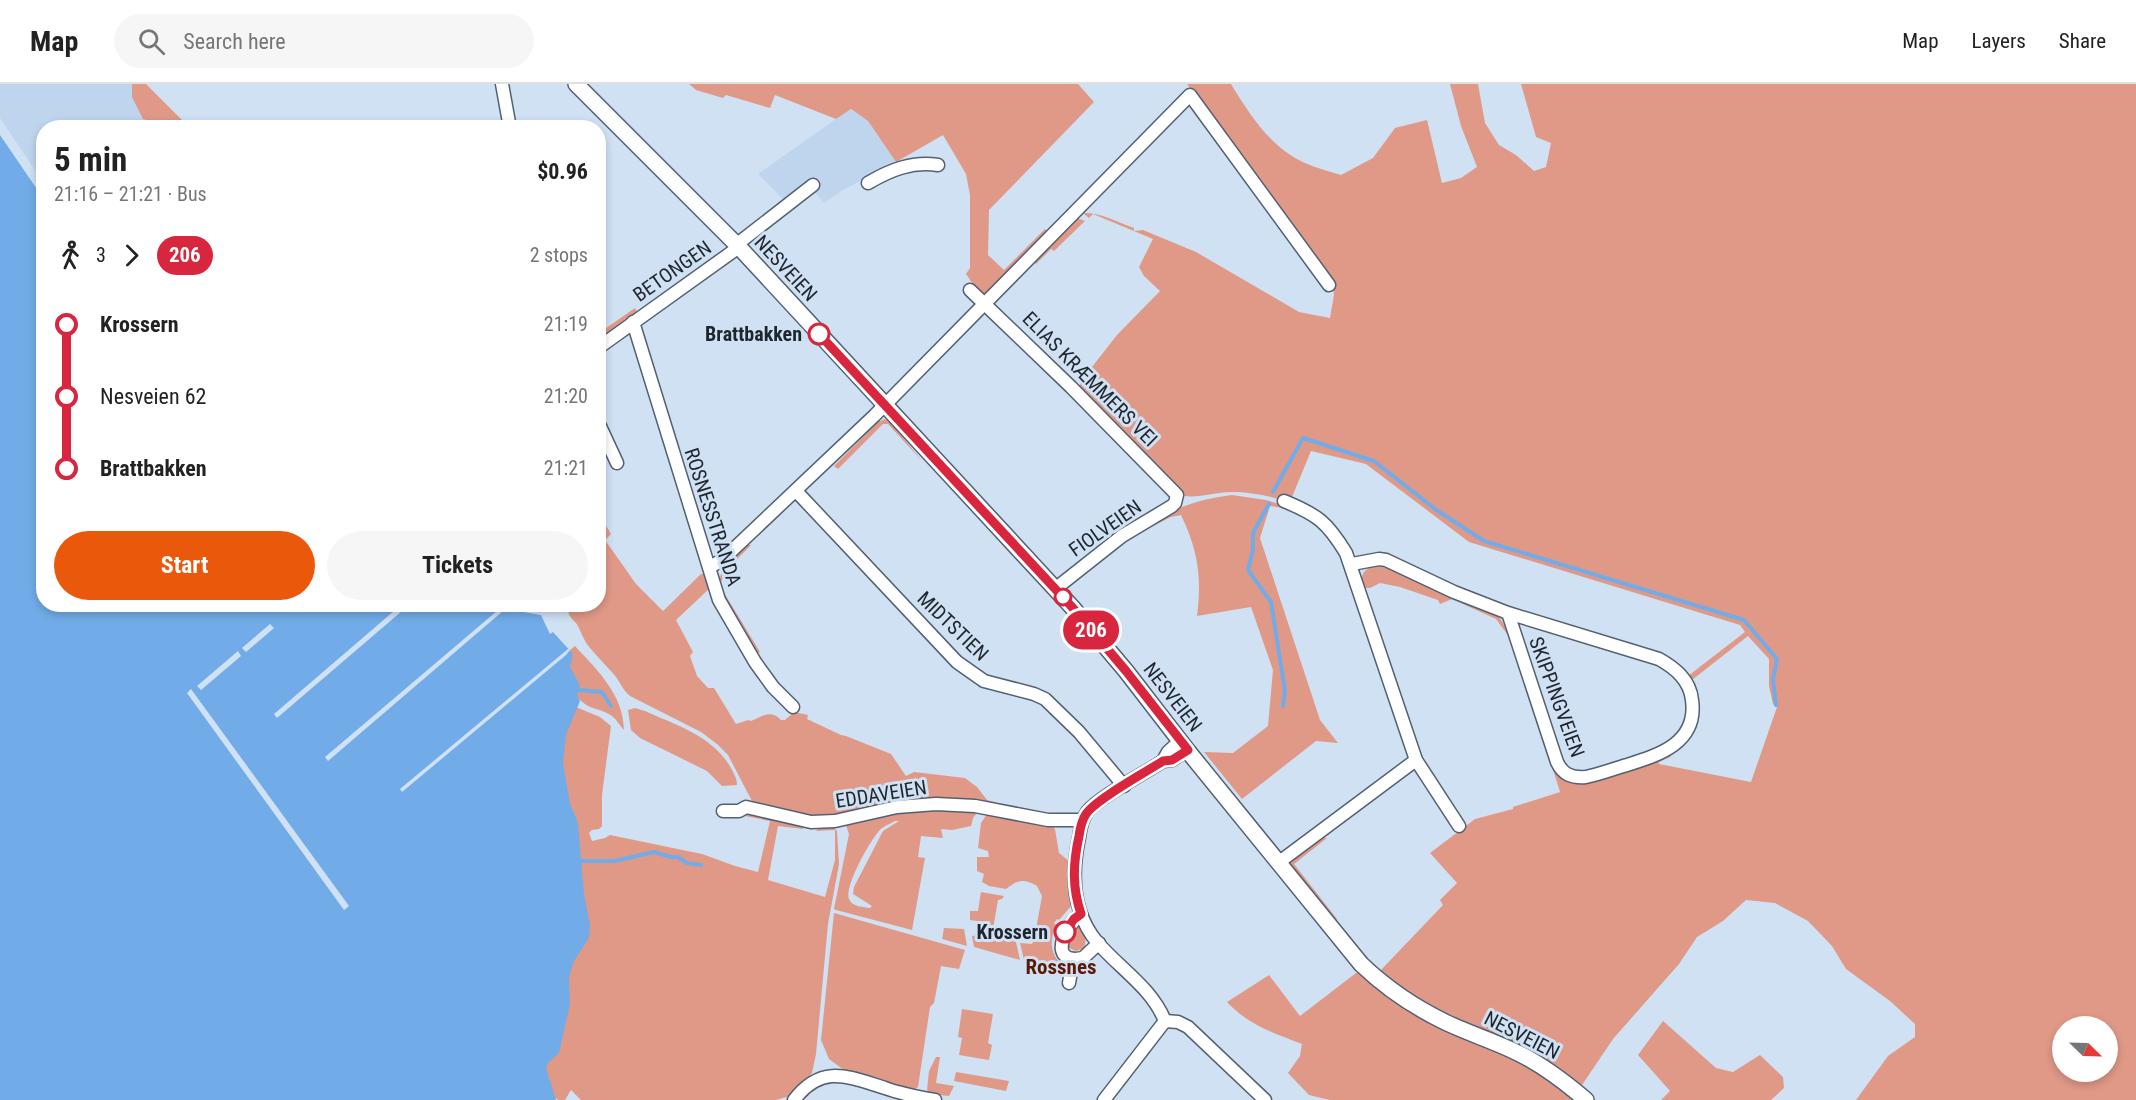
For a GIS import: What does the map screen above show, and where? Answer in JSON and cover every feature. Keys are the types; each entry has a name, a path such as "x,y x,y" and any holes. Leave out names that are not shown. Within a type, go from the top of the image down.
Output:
{"main road":[{"name":"NESVEIEN","path":"576,84 737,246 1055,589 1119,663 1355,957 1387,987 1412,1004 1539,1064 1586,1100"}],"street":[{"path":"502,84 509,120"},
{"path":"710,567 722,560 884,405 1190,95 1329,285"},
{"path":"868,183 894,169 914,164 938,165"},
{"name":"NESVEIEN","path":"737,246 813,185"},
{"name":"BETONGEN","path":"606,342 737,246"},
{"name":"ELIAS KRÆMMERS VEI","path":"970,290 1171,486 1177,495 1177,500"},
{"name":"ROSNESSTRANDA","path":"633,322 719,600 755,662 773,687 793,706"},
{"path":"606,439 617,463"},
{"name":"MIDTSTIEN","path":"796,491 957,662 984,681 1046,699 1079,732 1124,786"},
{"name":"FIOLVEIEN","path":"1055,589 1103,550 1138,525 1172,506 1177,500"},
{"path":"1284,501 1311,512 1325,524 1334,533 1352,564 1416,760 1459,826"},
{"name":"SKIPPINGVEIEN","path":"1352,564 1379,559 1386,560 1454,592 1508,613 1659,658 1685,680 1692,701 1691,718 1686,733 1669,749 1656,756 1586,777 1578,778 1564,773 1557,762 1508,613"},
{"path":"1165,1021 1156,1002 1099,943 1086,926 1074,889 1073,872 1083,820 1092,808 1163,761 1168,752 1184,746"},
{"path":"1278,863 1416,760"},
{"name":"EDDAVEIEN","path":"723,811 739,811 746,807 794,819 822,822 904,807 958,804 1048,820 1083,820"},
{"path":"1081,914 1074,919 1061,940 1064,953 1074,959 1083,958 1099,943"},
{"path":"1069,983 1074,959"},
{"path":"1165,1021 1188,1026 1265,1100"},
{"path":"1104,1100 1165,1021"},
{"path":"794,1100 811,1082 838,1075 853,1077 892,1091 935,1100"}],"shaded area":[{"path":"0,84 132,84 132,97 152,120 36,120 36,172 0,118"},
{"path":"132,84 146,84 182,120 143,119 132,97"},
{"path":"689,84 1078,84 1094,102 989,210 988,255 1004,270 1045,229 1049,232 984,297 966,274 970,268 970,195 966,174 943,135 896,162 868,121 851,109 836,119 775,95 770,108 726,95 723,98 696,90"},
{"path":"1187,84 1231,84 1262,129 1281,148 1305,163 1341,175 1373,158 1395,128 1427,120 1442,183 1461,178 1477,167 1461,126 1450,84 1478,84 1485,123 1499,145 1516,155 1534,171 1546,167 1551,143 1536,137 1521,84 2136,84 2136,1100 1856,1100 1888,1056 1915,1037 1915,1024 1890,1001 1846,969 1832,946 1808,921 1775,903 1746,900 1723,921 1697,937 1679,964 1613,1039 1580,1088 1593,1100 1330,1100 1309,1095 1288,1073 1300,1056 1302,1044 1252,1022 1227,1002 1269,975 1300,1016 1356,973 1379,972 1443,905 1440,900 1457,883 1430,853 1475,819 1513,809 1513,807 1560,792 1551,763 1564,778 1675,751 1659,764 1751,782 1777,707 1773,704 1769,686 1769,659 1748,636 1692,680 1688,676 1745,632 1740,625 1469,542 1366,464 1311,451 1292,497 1325,518 1291,503 1256,494 1231,492 1185,496 1079,388 1081,381 1117,335 1160,291 1144,276 1139,267 1153,239 1093,214 1089,218 1083,213 1096,214 1108,218 1134,228 1134,231 1143,230 1196,252 1299,312 1330,318 1333,287 1230,140"},
{"path":"850,109 868,121 896,162 843,190 824,203 807,183 784,200 758,174"},
{"path":"1077,218 1085,221 1054,251 1051,249 1036,264 1034,261"},
{"path":"635,308 637,312 606,336 606,328"},
{"path":"885,419 924,463 888,424 883,424 838,469 834,466 878,422"},
{"path":"1232,495 1266,500 1299,510 1325,532 1300,514 1270,506 1260,538 1320,720 1338,743 1316,741 1242,799 1204,752 1233,753 1268,726 1273,670 1251,607 1197,616 1199,576 1195,552 1181,515 1171,517 1141,532 1139,530 1183,506"},
{"path":"606,526 611,534 606,539"},
{"path":"606,541 636,584 663,611 701,574 705,574 710,588 676,620 693,652 690,656 697,676 708,688 714,688 736,724 751,721 766,714 774,715 781,720 785,720 794,712 808,715 807,719 841,735 891,754 906,776 914,772 965,778 977,787 987,800 1029,812 958,801 817,820 753,803 728,755 701,732 630,696 588,645 569,612 606,612"},
{"path":"746,545 751,545 728,569 720,586 760,652 755,654 720,591 719,584 726,565"},
{"path":"1375,566 1398,570 1446,594 1494,614 1500,618 1507,634 1496,619 1452,599 1440,604 1438,600 1380,583 1364,588 1363,574"},
{"path":"575,646 614,694 623,717 624,730 612,716 590,707 577,697 571,683 570,667 570,650"},
{"path":"571,705 600,717 611,726 602,795 602,826 589,833 592,841 610,835 702,854 758,872 770,821 744,814 750,813 802,826 803,829 778,826 768,880 825,897 835,860 835,830 816,831 820,826 833,827 837,831 839,864 828,924 816,1054 812,1073 793,1095 776,1100 581,1100 571,1090 565,1100 556,1098 556,1100 500,1100 460,767"},
{"path":"635,708 681,727 704,740 723,757 734,774 737,785 722,786 707,771 640,738 631,730 628,710"},
{"path":"914,808 977,810 971,826 952,830 941,829 943,838 921,836 918,857 925,858 912,930 834,909 849,834 845,822","holes":["899,821 883,831 854,887 853,894 872,906 870,908 855,905 849,899 848,893 859,864 881,829"]},
{"path":"987,814 1051,824 1055,829 1059,853 1069,861 1068,875 1072,905 1054,923 1056,925 1052,937 1053,953 1064,966 1063,971 1024,960 1020,943 1032,944 1034,940 1042,896 1037,886 1021,881 1006,889 989,886 982,882 984,874 977,871 977,857 989,857 988,851 978,848 981,823"},
{"path":"1327,838 1294,864 1337,919 1336,921 1368,958 1366,960 1290,865 1299,852"},
{"path":"981,892 1004,896 998,900 992,935 1016,942 1020,960 974,947 972,936 978,935 977,921 970,920 970,911 978,911"},
{"path":"834,913 965,950 959,969 941,966 934,1003 930,1007 918,1087 912,1091 844,1070 829,1059 821,1040"},
{"path":"1079,926 1084,933 1085,941 1084,948 1076,951 1069,948 1069,941"},
{"path":"944,928 964,929 967,946 942,939"},
{"path":"962,1009 993,1014 988,1043 992,1045 989,1060 959,1055 962,1038 958,1037"},
{"path":"1663,1021 1716,1068 1733,1072 1760,1055 1783,1077 1784,1088 1771,1100 1661,1100 1670,1091 1638,1055"},
{"path":"936,1057 940,1057 936,1083 954,1086 949,1096 930,1094 927,1090 929,1071"},
{"path":"956,1072 1009,1081 1006,1091 954,1081"}],"water":[{"path":"0,135 36,188 36,612 523,612 541,615 550,634 553,632 573,654 570,667 580,685 577,695 580,701 566,735 563,763 570,803 578,823 584,894 590,925 589,938 574,961 569,977 570,1004 559,1053 546,1068 556,1100 0,1100"}],"pier":[{"path":"393,612 401,612 277,718 274,714"},
{"path":"496,612 502,612 328,761 325,757"},
{"path":"270,624 274,628 246,652 242,648"},
{"path":"568,649 570,650 566,655 402,792 400,789"},
{"path":"238,651 241,656 201,690 197,686"},
{"path":"191,689 349,906 344,910 187,693"}],"waterway":[{"path":"1273,492 1303,438 1374,461 1435,509 1484,541 1744,620 1777,659 1773,680 1776,705"},
{"path":"1269,504 1253,533 1253,550 1248,570 1271,602 1285,691 1283,706"},
{"path":"579,690 602,692 611,706"},
{"path":"581,861 615,861 654,852 678,857 687,863 701,865"}],"bus line":[{"name":"206","path":"819,334 1072,607 1188,750 1172,760 1163,761 1086,813 1079,834 1073,872 1074,889 1081,914 1074,919 1065,932"}],"place":[{"name":"Brattbakken","path":"819,334"},
{"name":"Krossern","path":"1065,932"}],"district":[{"name":"Rossnes","path":"1061,967"}]}
